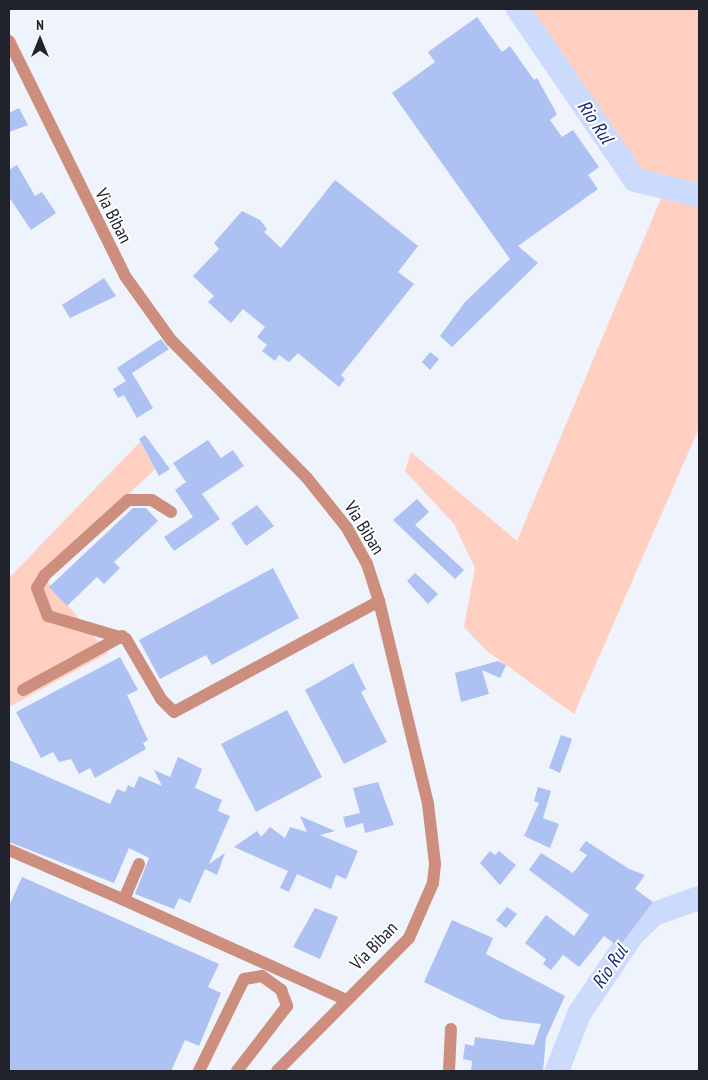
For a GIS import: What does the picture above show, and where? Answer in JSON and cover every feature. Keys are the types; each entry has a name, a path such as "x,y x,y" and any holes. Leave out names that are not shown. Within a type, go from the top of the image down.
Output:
{"street":[{"name":"Via Biban","path":"9,41 125,276 171,340 307,478 348,528 367,564 378,601 428,804 436,864 427,903 409,938 277,1071"},
{"path":"171,512 152,500 128,500 45,575 37,588 48,616 122,636 161,699 174,712 378,601"},
{"path":"23,690 122,636"},
{"path":"9,850 346,1000"},
{"path":"124,900 139,864"},
{"path":"199,1071 244,979 262,976 281,990 287,1006 237,1071"},
{"path":"449,1071 451,1029"}],"shaded area":[{"path":"507,9 696,9 699,13 699,428 574,714 487,651 464,627 475,568 454,524 405,471 411,452 517,541 664,191 626,184"},
{"path":"140,442 155,469 43,576 108,653 9,707 9,578"}],"building":[{"path":"477,17 502,52 510,46 534,80 537,78 557,114 550,120 562,137 573,130 599,167 588,175 598,189 518,246 538,263 452,347 440,336 465,302 510,259 392,93 435,62 428,52"},
{"path":"19,108 28,125 9,132 9,113"},
{"path":"17,165 35,196 42,192 56,213 31,230 9,197 9,170"},
{"path":"335,180 418,246 398,272 414,284 341,375 345,379 339,387 298,353 289,362 279,355 275,361 262,351 267,345 257,337 265,327 243,309 231,323 208,302 214,296 193,276 219,249 214,243 242,211 260,220 267,229 264,232 281,248"},
{"path":"104,278 116,296 70,318 62,305"},
{"path":"161,339 169,349 132,373 153,408 137,418 124,395 118,398 113,389 126,381 117,368"},
{"path":"430,352 439,359 430,370 422,362"},
{"path":"145,435 170,469 159,476 139,439"},
{"path":"208,440 221,458 233,450 244,466 202,494 220,519 174,551 164,537 193,517 175,490 186,482 173,463"},
{"path":"417,499 429,512 415,525 464,570 455,579 393,520"},
{"path":"257,505 274,526 246,546 231,523"},
{"path":"133,508 146,508 158,521 114,562 120,568 104,584 97,577 67,606 49,587"},
{"path":"273,568 299,618 212,665 206,655 160,679 139,640"},
{"path":"415,573 438,594 428,604 407,581"},
{"path":"120,657 138,690 127,695 148,740 143,743 146,749 95,778 90,768 79,774 71,759 59,762 53,752 41,758 16,712"},
{"path":"498,661 506,665 500,678 482,670 489,694 461,702 455,673"},
{"path":"353,663 366,689 361,692 387,742 344,764 305,690"},
{"path":"287,710 322,777 256,812 221,744"},
{"path":"561,735 572,739 560,773 549,768"},
{"path":"178,757 202,769 195,788 222,800 218,811 230,816 209,864 225,853 217,875 205,869 190,903 179,898 174,909 135,894 149,858 129,848 114,883 9,842 9,760 110,804 117,789 125,792 128,785 134,788 139,776 162,786 154,770 170,777"},
{"path":"378,782 394,825 365,833 363,823 346,828 343,817 360,813 353,788"},
{"path":"538,787 551,791 543,818 559,824 550,848 524,836 539,803 534,801"},
{"path":"300,816 335,831 320,835 358,851 346,879 336,875 331,889 297,874 289,892 280,888 288,871 234,847 257,831 261,837 270,827 285,838 290,827 307,832"},
{"path":"586,841 629,869 645,875 635,889 653,902 619,947 604,936 579,967 563,955 551,970 543,964 546,959 525,943 546,915 574,936 589,915 529,870 541,853 573,873 587,855 579,850"},
{"path":"490,851 495,855 499,851 516,865 500,885 480,863"},
{"path":"22,877 219,964 208,987 221,993 199,1046 185,1040 171,1071 9,1071 9,906"},
{"path":"507,907 517,914 506,928 496,920"},
{"path":"315,908 338,917 320,959 293,947"},
{"path":"452,920 493,938 486,954 565,996 546,1038 543,1071 471,1071 472,1061 463,1059 465,1044 474,1046 475,1037 534,1045 541,1024 501,1019 424,982"}],"waterway":[{"name":"Rio Rul","path":"518,9 635,180 699,195"},
{"name":"Rio Rul","path":"557,1071 579,1014 632,935 654,914 699,898"}]}
